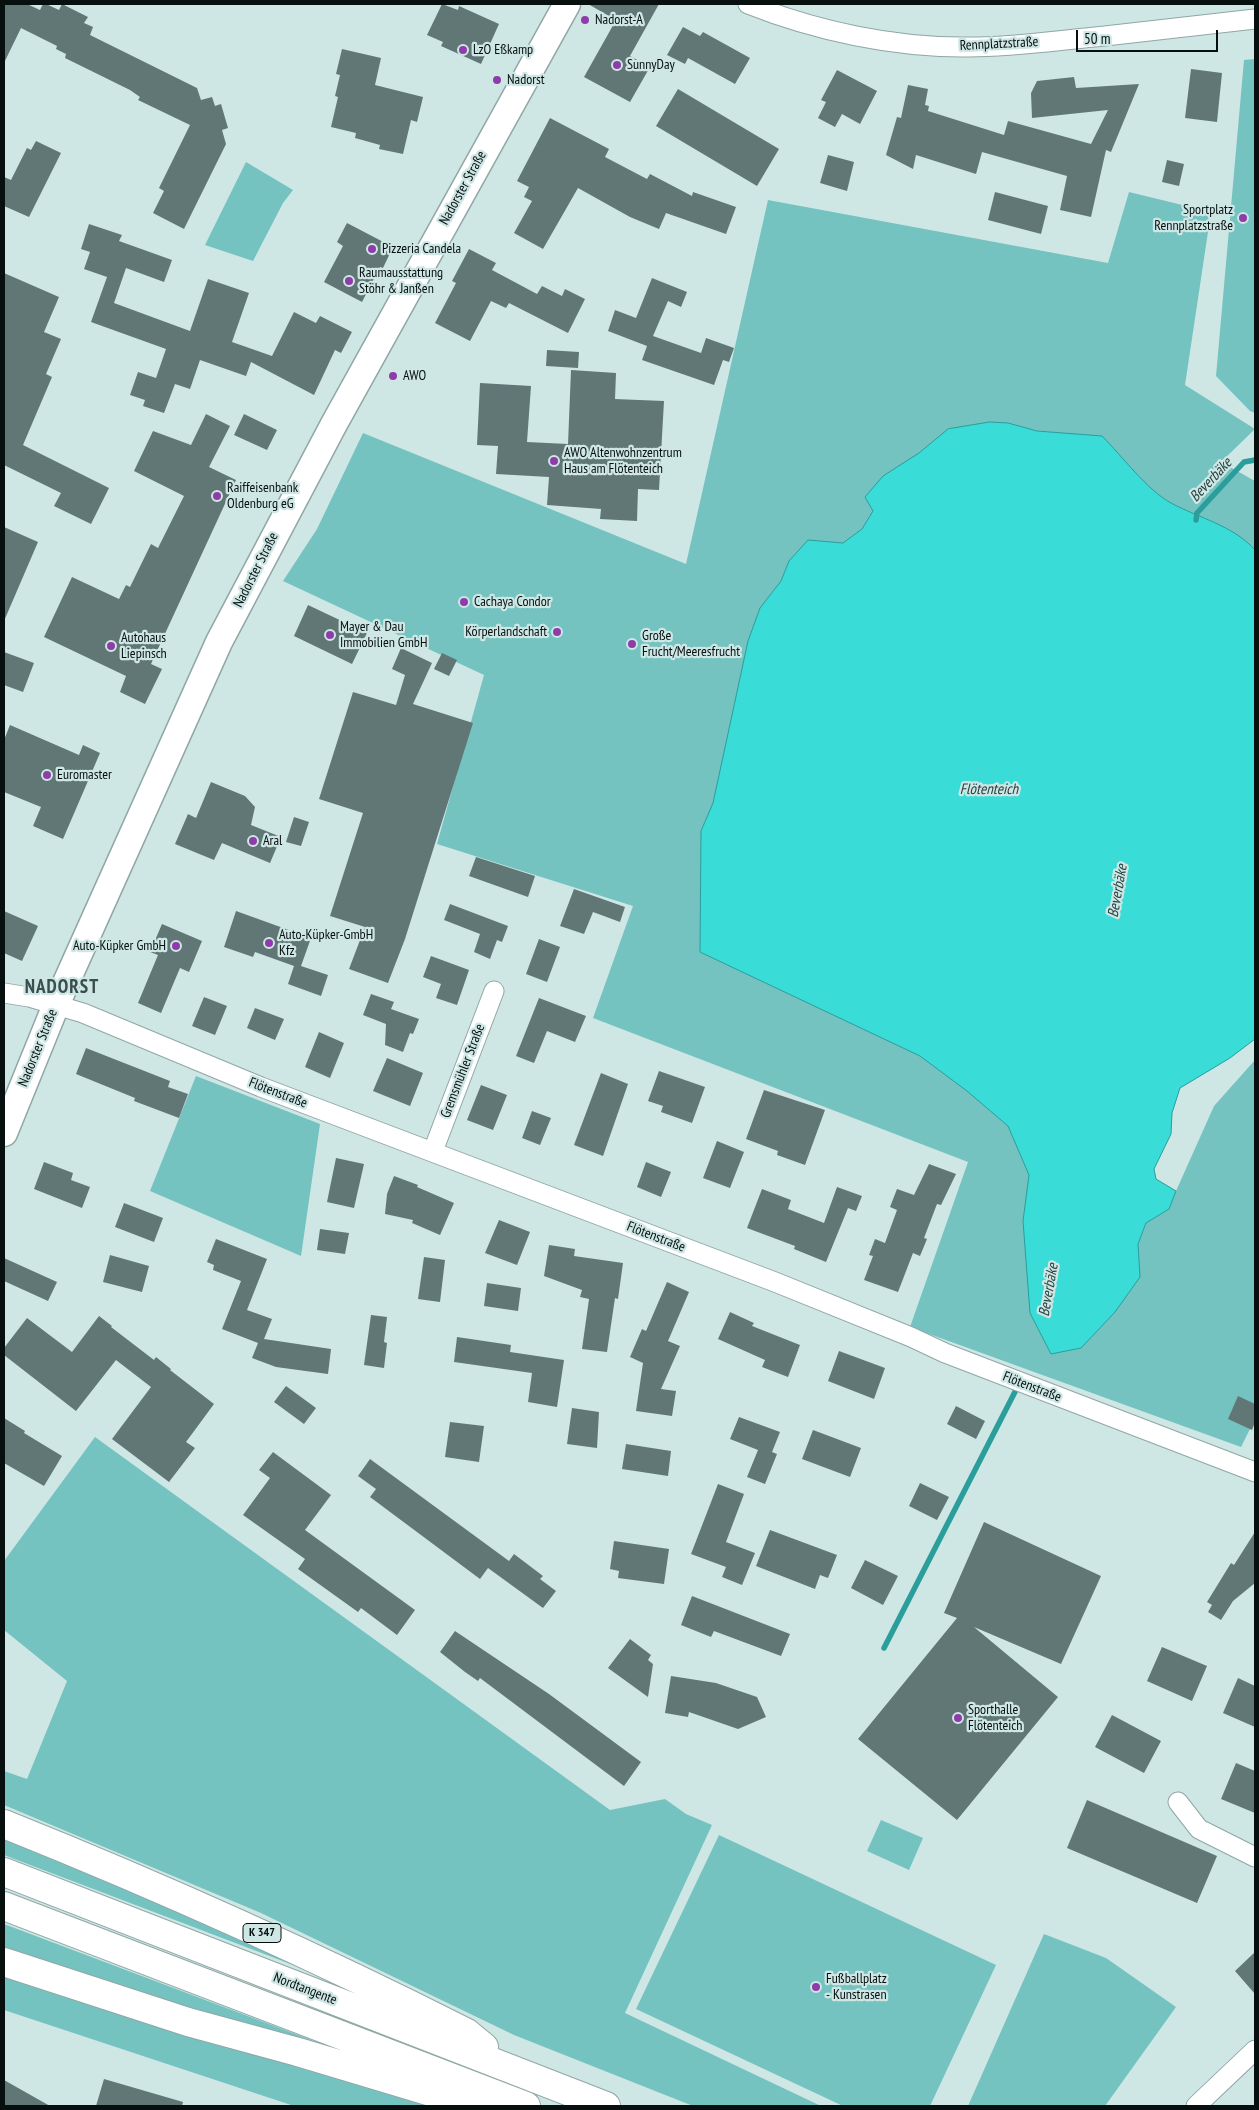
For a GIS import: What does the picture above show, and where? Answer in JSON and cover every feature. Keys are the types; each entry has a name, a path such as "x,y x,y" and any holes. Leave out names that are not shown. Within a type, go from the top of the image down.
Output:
{"highway":[{"name":"K 347","path":"4,1824 136,1877 369,1984 467,2033 508,2068"},
{"name":"Nordtangente","path":"4,1872 606,2106"},
{"path":"4,1906 526,2106"},
{"path":"4,1962 188,2022 317,2057 479,2106"}],"street":[{"name":"Nadorster Straße","path":"4,1133 56,1005 192,698 262,557 444,222 567,4"},
{"name":"Rennplatzstraße","path":"748,4 798,22 847,33 903,42 968,47 1025,44 1255,19"},
{"name":"Gremsmühler Straße","path":"433,1152 494,991"},
{"name":"Flötenstraße","path":"4,993 83,1013 260,1087 775,1282 911,1337 945,1354 1255,1472"},
{"path":"1178,1802 1199,1829 1255,1857"},
{"path":"1196,2106 1255,2050"}],"shaded area":[{"name":"Sportplatz Rennplatzstraße","path":"1255,59 1255,413 1250,411 1216,376 1244,60"},
{"path":"246,162 293,190 283,203 253,261 205,245"},
{"path":"1129,192 1211,212 1185,385 1255,429 1221,462 1255,481 1255,1039 1230,1058 1180,1088 1172,1113 1171,1134 1154,1169 1156,1179 1176,1191 1214,1106 1255,1060 1255,1419 1241,1447 910,1327 968,1162 593,1018 633,906 437,844 484,675 283,581 317,529 363,433 686,564 768,200 1108,263"},
{"path":"196,1076 320,1124 301,1256 150,1191"},
{"path":"95,1437 610,1810 665,1799 686,1814 712,1825 625,2013 821,2106 693,2106 514,2035 261,1913 4,1805 4,1771 27,1779 67,1681 4,1630 4,1561"},
{"path":"881,1820 923,1838 909,1870 867,1851"},
{"path":"4,1834 351,1987 4,1855"},
{"name":"Fußballplatz - Kunstrasen","path":"719,1835 996,1965 930,2106 843,2106 636,2009"},
{"path":"4,1924 367,2061 186,2011 4,1952"},
{"path":"1044,1934 1106,1958 1176,2007 1105,2106 968,2106"},
{"path":"4,1975 454,2106 294,2106 4,2010"}],"water":[{"name":"Flötenteich","path":"990,422 1008,423 1037,431 1102,436 1144,481 1162,497 1227,529 1247,542 1255,550 1255,1039 1230,1058 1180,1088 1172,1113 1171,1134 1154,1169 1156,1179 1176,1191 1169,1209 1146,1223 1138,1244 1140,1277 1115,1312 1081,1348 1051,1354 1030,1313 1023,1221 1029,1175 1008,1126 967,1091 920,1056 700,952 701,831 713,803 748,641 760,608 781,581 789,561 808,540 843,543 862,529 873,511 865,497 883,476 919,453 948,429"}],"building":[{"path":"4,4 27,4 40,10 43,4 46,4 59,10 62,4 88,17 84,23 93,27 90,35 197,88 201,100 212,97 215,106 221,104 228,128 222,130 226,144 184,229 153,213 164,191 159,188 190,125 138,100 140,97 130,90 65,58 66,54 56,49 57,46 21,28 4,63"},
{"path":"442,4 458,10 459,6 499,24 481,64 441,46 443,42 427,35"},
{"path":"588,4 659,4 630,56 650,67 630,102 584,77 616,20"},
{"path":"683,27 700,36 703,32 750,58 735,84 688,58 685,64 667,55"},
{"path":"342,49 381,58 375,85 423,97 417,122 411,120 403,154 379,149 380,145 355,138 356,133 331,127 338,97 335,96 340,75 336,74"},
{"path":"1191,69 1222,73 1217,122 1185,118"},
{"path":"837,70 877,91 860,124 842,114 835,127 818,118 826,102 821,100"},
{"path":"1074,77 1076,88 1139,84 1111,152 1106,150 1091,217 1060,210 1067,176 982,152 976,174 916,155 913,169 886,155 897,117 901,118 908,85 928,89 925,105 929,106 928,111 1004,135 1008,121 1091,144 1108,110 1032,118 1031,93 1037,81"},
{"path":"678,89 779,149 757,186 656,126"},
{"path":"550,118 609,149 605,157 647,179 650,174 692,196 693,192 736,207 726,234 666,213 659,229 630,217 578,188 543,249 514,233 532,201 524,197 529,187 517,181"},
{"path":"36,141 61,153 29,217 4,206 4,177 11,180 27,148 31,150"},
{"path":"828,155 854,162 847,191 820,183"},
{"path":"1167,160 1184,164 1179,186 1162,182"},
{"path":"995,192 1048,206 1041,234 988,220"},
{"path":"347,223 393,247 383,268 380,267 362,302 324,282 343,246 337,242"},
{"path":"89,224 122,235 119,241 172,260 164,282 126,268 114,303 190,331 208,279 249,293 232,342 272,356 294,312 316,323 320,316 352,332 341,353 335,350 314,395 251,362 246,376 200,360 190,389 175,384 164,413 143,406 145,400 130,395 138,372 156,378 166,349 91,322 107,277 84,269 90,252 81,249"},
{"path":"469,249 496,263 492,270 537,294 542,286 562,296 565,289 585,299 568,333 509,303 506,308 491,301 470,341 435,323 456,283 452,281"},
{"path":"4,273 59,297 44,332 61,339 46,374 52,377 23,445 109,488 91,524 54,506 61,493 4,465"},
{"path":"652,278 687,292 681,307 668,301 653,336 701,353 706,338 734,348 729,362 723,360 714,385 642,360 647,346 608,331 615,310 636,318"},
{"path":"547,350 579,352 578,368 546,366"},
{"path":"571,370 616,373 615,399 664,401 659,490 638,489 637,521 600,519 601,509 547,505 549,477 496,474 498,446 477,445 480,383 531,386 527,442 568,444"},
{"path":"206,414 230,426 209,467 236,480 151,664 162,669 145,704 120,692 126,676 44,637 72,577 119,599 126,585 130,587 151,544 158,548 184,496 134,471 153,431 191,445"},
{"path":"244,414 277,430 267,450 234,435"},
{"path":"4,527 38,542 4,621"},
{"name":"Mayer & Dau Immobilien GmbH","path":"308,605 367,633 352,664 294,636"},
{"path":"401,648 432,663 413,704 473,723 405,939 388,983 349,969 365,927 330,916 363,813 319,799 353,692 396,705 405,675 392,669"},
{"path":"4,652 34,663 23,692 4,685"},
{"path":"442,653 457,660 449,676 434,669"},
{"name":"Euromaster","path":"10,725 79,755 83,745 100,753 63,839 33,826 41,807 4,792 4,740"},
{"path":"211,782 245,796 255,807 251,825 281,837 270,863 222,843 214,860 175,844 188,814 196,818"},
{"path":"294,817 309,822 301,846 286,842"},
{"path":"476,857 535,876 528,897 469,876"},
{"path":"574,889 625,907 620,922 593,912 584,934 560,926"},
{"path":"450,904 508,926 502,942 497,940 490,959 474,952 480,934 444,920"},
{"path":"4,911 38,926 22,961 4,953"},
{"name":"Auto-Küpker-GmbH Kfz","path":"236,911 311,938 301,966 328,975 321,996 288,984 294,966 255,952 253,957 224,947"},
{"path":"162,924 202,941 189,972 180,968 161,1013 138,1003 158,955 150,952"},
{"path":"539,939 560,947 547,982 526,974"},
{"path":"431,956 469,970 457,1005 436,998 441,984 423,977"},
{"path":"371,994 394,1002 391,1009 419,1019 413,1034 410,1033 403,1052 385,1045 386,1024 363,1015"},
{"path":"204,997 227,1006 215,1035 192,1026"},
{"path":"539,998 586,1016 575,1042 547,1031 534,1063 516,1056"},
{"path":"255,1008 284,1019 275,1040 247,1028"},
{"path":"319,1032 344,1043 330,1078 305,1067"},
{"path":"86,1048 170,1081 168,1087 188,1094 179,1118 134,1101 135,1098 76,1074"},
{"path":"387,1058 423,1073 410,1106 373,1091"},
{"path":"659,1071 705,1087 692,1123 661,1112 663,1106 648,1101"},
{"path":"601,1073 628,1084 603,1156 574,1145"},
{"path":"481,1085 507,1095 493,1130 467,1120"},
{"path":"764,1090 825,1110 805,1165 777,1155 778,1151 746,1139"},
{"path":"532,1111 551,1118 540,1145 522,1138"},
{"path":"717,1141 744,1152 730,1188 703,1178"},
{"path":"336,1158 364,1164 354,1208 327,1202"},
{"path":"44,1162 73,1173 71,1180 90,1187 82,1208 34,1189"},
{"path":"646,1162 671,1172 661,1197 637,1187"},
{"path":"929,1164 956,1174 941,1205 937,1204 924,1238 927,1239 920,1256 913,1253 898,1292 864,1280 873,1256 869,1255 875,1239 885,1243 897,1210 890,1207 897,1189 914,1195"},
{"path":"394,1176 418,1185 417,1187 454,1203 440,1235 412,1223 413,1220 385,1214 387,1194"},
{"path":"837,1187 862,1196 856,1211 848,1208 826,1262 794,1249 795,1246 747,1228 762,1189 791,1200 788,1209 824,1223"},
{"path":"124,1203 163,1218 154,1242 115,1227"},
{"path":"499,1220 530,1232 517,1265 485,1253"},
{"path":"320,1229 349,1233 345,1254 317,1250"},
{"path":"216,1239 267,1259 247,1310 272,1319 264,1339 331,1349 328,1374 276,1367 252,1358 258,1343 222,1329 241,1281 213,1270 214,1265 207,1262"},
{"path":"549,1245 575,1249 574,1256 623,1263 618,1299 615,1298 607,1352 582,1349 589,1299 580,1297 582,1290 544,1276"},
{"path":"110,1255 149,1266 142,1292 103,1282"},
{"path":"424,1257 445,1260 440,1302 418,1299"},
{"path":"4,1258 57,1282 48,1301 4,1281"},
{"path":"667,1282 689,1292 668,1341 680,1346 661,1389 676,1391 672,1416 636,1411 643,1363 630,1357 642,1329 646,1331"},
{"path":"487,1283 521,1288 518,1311 484,1306"},
{"path":"730,1312 754,1323 752,1326 800,1345 788,1377 762,1367 765,1360 718,1339"},
{"path":"371,1315 387,1317 384,1342 387,1343 384,1368 364,1365"},
{"path":"99,1316 154,1360 156,1357 214,1404 186,1442 195,1448 169,1482 112,1439 151,1387 116,1360 76,1411 4,1355 4,1348 27,1318 72,1352"},
{"path":"457,1337 511,1345 510,1352 564,1360 557,1407 528,1402 532,1373 454,1362"},
{"path":"839,1351 885,1368 874,1399 828,1381"},
{"path":"286,1386 316,1408 304,1424 274,1402"},
{"path":"1238,1396 1255,1404 1255,1422 1252,1430 1228,1419"},
{"path":"956,1406 985,1421 976,1439 947,1424"},
{"path":"572,1408 599,1412 597,1448 567,1444"},
{"path":"739,1417 780,1432 772,1452 777,1454 765,1484 747,1477 758,1450 730,1439"},
{"path":"4,1418 25,1431 24,1433 62,1456 44,1486 4,1463"},
{"path":"450,1422 484,1426 479,1462 445,1457"},
{"path":"813,1430 861,1448 850,1477 802,1459"},
{"path":"626,1444 671,1451 668,1476 622,1469"},
{"path":"273,1452 331,1495 305,1530 415,1610 397,1635 361,1608 358,1612 298,1569 305,1559 243,1515 270,1478 259,1470"},
{"path":"370,1459 509,1561 514,1554 543,1576 540,1579 556,1591 543,1608 488,1568 480,1579 370,1497 376,1489 358,1476"},
{"path":"920,1483 949,1497 937,1520 909,1506"},
{"path":"718,1484 744,1494 726,1542 755,1553 742,1585 722,1577 726,1567 691,1554"},
{"path":"984,1522 1101,1576 1061,1664 974,1627 1058,1697 957,1820 858,1739 957,1618 944,1613"},
{"path":"770,1530 837,1555 828,1578 820,1575 815,1589 756,1566"},
{"path":"1255,1532 1255,1583 1233,1601 1221,1620 1208,1612 1212,1605 1207,1602 1231,1563 1234,1565"},
{"path":"614,1541 669,1549 664,1584 618,1578 619,1571 610,1569"},
{"path":"865,1560 898,1576 883,1605 851,1588"},
{"path":"692,1596 790,1634 781,1656 714,1631 711,1637 681,1625"},
{"path":"455,1631 549,1694 641,1762 624,1786 480,1678 478,1681 440,1652"},
{"path":"630,1639 651,1655 648,1660 653,1664 648,1697 608,1668"},
{"path":"1162,1647 1207,1666 1192,1701 1147,1681"},
{"path":"671,1676 716,1683 757,1697 766,1717 738,1729 689,1712 688,1717 665,1713"},
{"path":"1238,1678 1255,1686 1255,1727 1223,1713"},
{"path":"1112,1715 1161,1741 1144,1773 1095,1747"},
{"path":"1236,1763 1255,1771 1255,1813 1221,1799"},
{"path":"1087,1800 1217,1856 1197,1903 1067,1848"},
{"path":"1255,1952 1255,1994 1235,1971"},
{"path":"104,2079 183,2102 182,2106 96,2106"},
{"path":"4,2080 50,2106 4,2106"}],"waterway":[{"name":"Beverbäke","path":"1196,520 1197,513 1244,462 1255,460"},
{"name":"Beverbäke","path":"884,1648 1019,1384"}],"place":[{"name":"Nadorst-A","path":"585,20"},
{"name":"LzO Eßkamp","path":"463,50"},
{"name":"SunnyDay","path":"617,65"},
{"name":"Nadorst","path":"497,80"},
{"name":"Sportplatz Rennplatzstraße","path":"1243,218"},
{"name":"Pizzeria Candela","path":"372,249"},
{"name":"Raumausstattung Stöhr & Janßen","path":"349,281"},
{"name":"AWO","path":"393,376"},
{"name":"AWO Altenwohnzentrum Haus am Flötenteich","path":"554,461"},
{"name":"Raiffeisenbank Oldenburg eG","path":"217,496"},
{"name":"Cachaya Condor","path":"464,602"},
{"name":"Körperlandschaft","path":"557,632"},
{"name":"Mayer & Dau Immobilien GmbH","path":"330,635"},
{"name":"Große Frucht/Meeresfrucht","path":"632,644"},
{"name":"Autohaus Liepinsch","path":"111,646"},
{"name":"Euromaster","path":"47,775"},
{"name":"Aral","path":"253,841"},
{"name":"Auto-Küpker-GmbH Kfz","path":"269,943"},
{"name":"Auto-Küpker GmbH","path":"176,946"},
{"name":"Sporthalle Flötenteich","path":"958,1718"},
{"name":"Fußballplatz - Kunstrasen","path":"816,1987"}],"district":[{"name":"NADORST","path":"62,988"}]}
